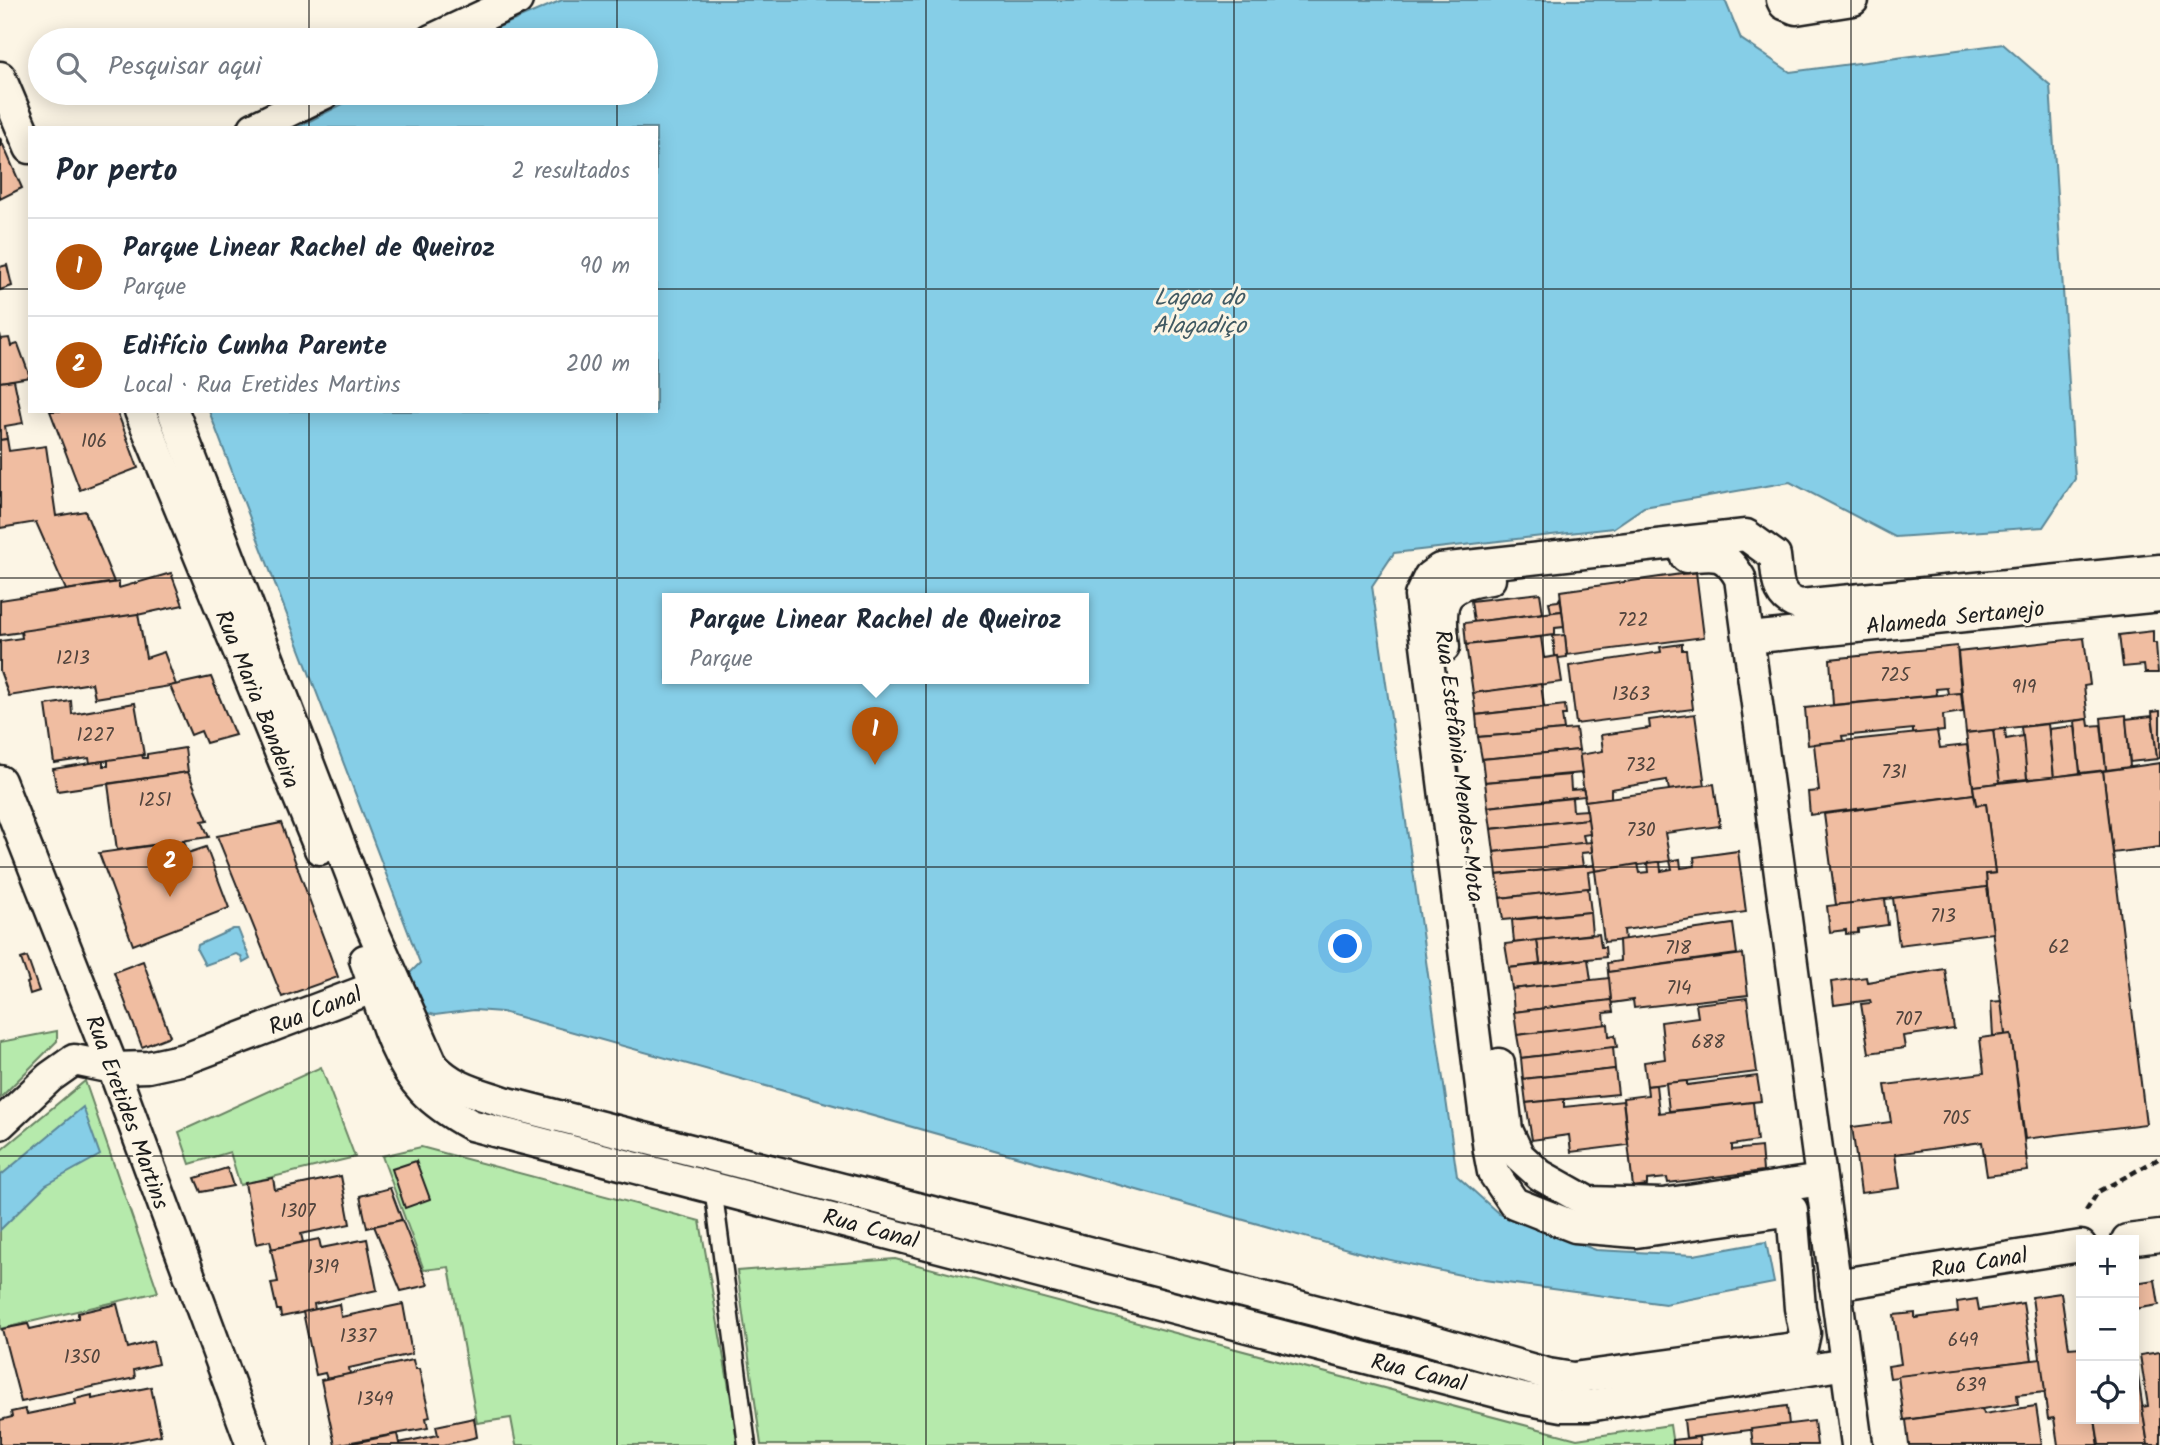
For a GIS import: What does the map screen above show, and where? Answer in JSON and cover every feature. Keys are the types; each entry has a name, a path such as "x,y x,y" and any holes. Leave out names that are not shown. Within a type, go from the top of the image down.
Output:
{"street":[{"path":"457,28 517,0"},
{"path":"1782,0 1784,4 1796,9 1853,0"},
{"path":"0,77 28,143"},
{"path":"258,126 301,105"},
{"name":"Rua Maria Bandeira","path":"140,413 375,987"},
{"path":"174,413 391,975 433,1066 457,1087 504,1102 1430,1340 1548,1374 1573,1378 1802,1347 1805,1333 1800,1308 1792,1210 1636,1232 1575,1227 1514,1203 1493,1172 1420,596 1429,577 1440,569 1746,535 1775,556 1782,596 1800,605 2160,570"},
{"name":"Rua Estefânia Mendes Mota","path":"1821,1180 1663,1204 1588,1202 1541,1175 1519,1156 1507,1130 1443,639 1442,608 1452,589 1468,582 1691,556 1722,556 1728,559 1740,578 1857,1445"},
{"name":"Alameda Sertanejo","path":"1749,638 2160,596"},
{"name":"Rua Eretides Martins","path":"0,781 113,1068 253,1445"},
{"name":"Rua Canal","path":"0,1124 50,1077 74,1060 113,1068 148,1067 184,1059 375,987 399,1055 421,1088 445,1110 471,1125 1524,1399 1562,1406 1588,1406 1846,1364"},
{"path":"2139,1239 2160,1236"},
{"name":"Rua Canal","path":"1835,1285 2072,1248"}],"lane":[{"path":"713,1187 747,1445"}],"path":[{"path":"2072,1248 2098,1192 2160,1158"}],"green space":[{"path":"57,1031 57,1041 0,1098 0,1042"},
{"path":"321,1067 355,1157 240,1185 230,1152 190,1164 179,1132"},
{"path":"85,1081 158,1292 0,1329 0,1151"},
{"path":"421,1147 700,1221 739,1445 516,1445 511,1418 477,1423 449,1267 424,1270 382,1156"},
{"path":"895,1259 1577,1439 1670,1425 1673,1445 761,1445 737,1271"}],"water":[{"name":"Lagoa do Alagadiço","path":"562,0 1725,0 1741,39 1790,72 2003,44 2050,85 2075,479 2043,527 1895,537 1790,482 1644,507 1613,528 1394,553 1372,586 1457,1176 1499,1214 1596,1250 1694,1255 1766,1242 1774,1283 1665,1304 1484,1280 1376,1257 502,1012 474,1010 435,1015 420,1011 408,975 420,963 210,413 658,413 658,126 300,126 341,105 658,105 658,28 496,28"},
{"path":"238,929 250,959 243,963 241,956 236,954 205,965 197,950 198,945"},
{"path":"83,1107 100,1155 46,1185 0,1230 0,1176"}],"building":[{"path":"0,138 22,188 0,199"},
{"path":"7,265 12,286 0,290 0,267"},
{"path":"0,334 1,339 9,338 11,346 18,344 28,377 0,382"},
{"path":"14,380 23,423 5,426 7,439 0,440 0,382"},
{"path":"51,413 118,413 138,468 80,490"},
{"path":"7,439 9,451 46,446 56,516 85,511 114,582 66,590 36,522 0,528 0,440"},
{"path":"1696,572 1704,637 1567,655 1560,591"},
{"path":"171,573 183,605 128,617 0,635 0,600 119,582 119,588"},
{"path":"1540,593 1543,613 1474,622 1471,601"},
{"path":"1560,598 1562,611 1551,612 1549,602 1558,601"},
{"path":"1562,611 1564,627 1555,628 1555,635 1466,645 1464,623"},
{"path":"138,614 146,658 164,652 176,685 95,698 92,683 9,696 0,671 0,641 22,638 21,631"},
{"path":"2153,631 2158,673 2145,673 2144,665 2123,667 2119,635"},
{"path":"1565,635 1567,657 1559,658 1555,656 1553,636"},
{"path":"1541,637 1544,658 1558,656 1562,682 1473,693 1466,645"},
{"path":"2084,638 2090,685 2084,686 2088,719 1966,733 1958,652"},
{"path":"1682,644 1682,650 1686,650 1693,709 1576,724 1569,666 1661,652 1660,647"},
{"path":"1957,646 1961,693 1948,694 1947,688 1936,689 1937,695 1833,705 1830,659"},
{"path":"211,677 235,735 206,743 201,731 191,735 170,686"},
{"path":"1541,684 1544,707 1476,715 1473,693"},
{"path":"1961,693 1963,712 1943,715 1944,731 1913,734 1913,729 1842,736 1843,741 1808,745 1805,708"},
{"path":"71,701 72,714 135,703 144,755 90,763 89,758 54,763 46,705"},
{"path":"1565,705 1566,715 1562,715 1564,730 1478,737 1476,715"},
{"path":"2160,711 2160,758 2157,759 2152,712"},
{"path":"1695,714 1705,786 1669,790 1667,780 1611,789 1611,798 1585,801 1579,755 1603,751 1601,735 1650,728 1649,720"},
{"path":"2126,715 2130,767 2106,770 2101,718"},
{"path":"2152,716 2157,759 2130,762 2126,719"},
{"path":"2088,719 2089,726 2101,725 2106,770 2080,773 2075,721"},
{"path":"2048,724 2054,777 2027,779 2021,727"},
{"path":"2075,726 2080,773 2054,777 2049,729"},
{"path":"1576,729 1579,750 1482,759 1478,737"},
{"path":"2005,729 2006,739 2023,736 2027,779 1999,782 1993,730"},
{"path":"1993,730 2000,783 1973,786 1966,733"},
{"path":"1937,731 1940,748 1967,745 1974,794 1810,815 1808,792 1819,791 1814,744"},
{"path":"185,748 188,772 57,791 53,769 103,761 103,766 108,766 108,760 142,755 147,758 147,754"},
{"path":"1579,750 1582,773 1485,782 1482,759"},
{"path":"2160,763 2160,847 2113,853 2103,771"},
{"path":"2103,771 2146,1124 2025,1139 2011,1034 2005,1035 1987,887 1986,874 1995,873 1986,804 1976,805 1973,786"},
{"path":"188,772 208,820 202,821 209,837 117,850 108,784"},
{"path":"1570,775 1571,790 1583,789 1585,796 1488,807 1485,782"},
{"path":"1714,784 1720,826 1665,833 1670,861 1595,871 1585,801"},
{"path":"1974,794 1976,805 1986,804 1995,873 1986,874 1987,887 1836,905 1824,814"},
{"path":"1572,798 1573,811 1587,810 1588,819 1491,829 1488,807"},
{"path":"1588,819 1590,834 1583,835 1585,843 1494,852 1491,829"},
{"path":"281,823 338,977 282,997 217,836"},
{"path":"184,841 188,853 206,847 229,908 133,945 99,853"},
{"path":"1591,842 1592,852 1581,853 1583,866 1497,875 1494,852"},
{"path":"1738,851 1746,912 1624,930 1625,940 1604,942 1595,871 1638,864 1640,873 1649,872 1648,863 1660,862 1661,871 1672,869 1670,861 1680,859 1681,868 1695,866 1694,857"},
{"path":"1594,865 1595,871 1588,872 1590,888 1500,898 1497,875"},
{"path":"1987,887 1993,933 1899,945 1893,898"},
{"path":"1588,888 1591,912 1503,920 1500,898"},
{"path":"1885,899 1888,925 1858,929 1858,933 1846,934 1846,930 1830,932 1827,906"},
{"path":"1590,912 1592,934 1514,943 1512,920"},
{"path":"1733,924 1737,954 1608,972 1607,963 1620,961 1619,940"},
{"path":"1599,934 1606,957 1540,964 1537,940"},
{"path":"1537,940 1540,964 1509,968 1505,944"},
{"path":"1743,954 1748,995 1634,1008 1633,1000 1611,1003 1608,972"},
{"path":"27,957 39,991 30,994 21,959"},
{"path":"1588,959 1591,980 1512,989 1509,968"},
{"path":"143,961 170,1036 142,1047 114,972"},
{"path":"1945,969 1954,1029 1903,1036 1905,1048 1869,1053 1861,1004 1871,1003 1870,1000 1834,1005 1831,982 1866,977 1867,982"},
{"path":"1609,978 1611,1000 1514,1012 1512,989"},
{"path":"1747,998 1757,1072 1647,1086 1644,1062 1665,1059 1661,1022 1698,1017 1696,1004"},
{"path":"1611,1000 1613,1012 1604,1013 1605,1025 1517,1035 1514,1012"},
{"path":"2001,1001 2005,1035 1993,1036 1991,1002"},
{"path":"1608,1024 1609,1036 1615,1035 1617,1047 1521,1058 1517,1035"},
{"path":"2011,1034 2028,1171 1987,1176 1982,1142 1895,1154 1900,1188 1861,1193 1852,1127 1891,1122 1885,1085 1984,1073 1980,1038"},
{"path":"1613,1047 1615,1069 1523,1079 1521,1058"},
{"path":"1615,1069 1618,1094 1526,1103 1523,1079"},
{"path":"1757,1076 1761,1101 1669,1111 1666,1083 1687,1081 1687,1085"},
{"path":"1656,1085 1659,1113 1753,1102 1757,1141 1732,1145 1732,1150 1761,1147 1763,1171 1668,1183 1667,1178 1647,1180 1647,1185 1633,1187 1623,1098 1648,1095 1647,1086"},
{"path":"1564,1099 1564,1107 1623,1101 1628,1145 1571,1152 1569,1135 1532,1140 1526,1103"},
{"path":"416,1161 430,1199 405,1208 392,1169"},
{"path":"227,1168 233,1186 201,1192 195,1178"},
{"path":"341,1176 350,1224 301,1234 303,1242 272,1249 270,1241 256,1244 245,1183 273,1178 275,1190"},
{"path":"390,1188 402,1220 367,1228 360,1196"},
{"path":"402,1220 428,1285 401,1291 374,1226"},
{"path":"319,1239 321,1248 367,1239 377,1290 314,1304 315,1310 281,1317 271,1283 278,1282 271,1249"},
{"path":"2155,1280 2159,1305 2139,1308 2139,1282"},
{"path":"2061,1293 2069,1348 2076,1347 2076,1424 2096,1424 2099,1445 2058,1445 2054,1418 2048,1419 2032,1297"},
{"path":"1977,1299 1979,1310 2023,1303 2032,1360 1890,1378 1888,1366 1901,1364 1894,1315 1915,1313 1915,1318 1958,1312 1957,1302"},
{"path":"117,1304 128,1348 153,1341 158,1364 134,1370 135,1378 21,1402 2,1329 28,1324 30,1329 78,1318 78,1313"},
{"path":"339,1304 341,1317 403,1304 412,1354 349,1368 350,1374 327,1379 325,1373 316,1375 303,1312"},
{"path":"2160,1352 2160,1445 2148,1445 2142,1407 2148,1406 2140,1355"},
{"path":"2041,1359 2045,1392 2017,1395 2018,1404 1904,1420 1898,1376"},
{"path":"413,1360 415,1369 419,1369 430,1417 426,1418 428,1428 335,1445 321,1380"},
{"path":"2139,1383 2148,1445 2099,1445 2096,1424 2139,1424"},
{"path":"151,1387 161,1435 112,1445 0,1445 0,1420 12,1417 11,1412 25,1409 27,1414 76,1404 75,1399 92,1395 92,1399"},
{"path":"1787,1406 1789,1425 1686,1438 1684,1420"},
{"path":"2036,1406 2042,1445 1909,1445 1906,1420 1982,1409 1984,1414"},
{"path":"474,1418 477,1437 444,1445 344,1445 397,1434 399,1443 438,1435 436,1426"},
{"path":"1814,1421 1817,1445 1753,1445 1751,1429"},
{"path":"1699,1437 1700,1445 1673,1445 1673,1440"}],"place":[{"name":"Parque Linear Rachel de Queiroz","path":"875,765"},
{"name":"Edifício Cunha Parente","path":"170,897"}]}
